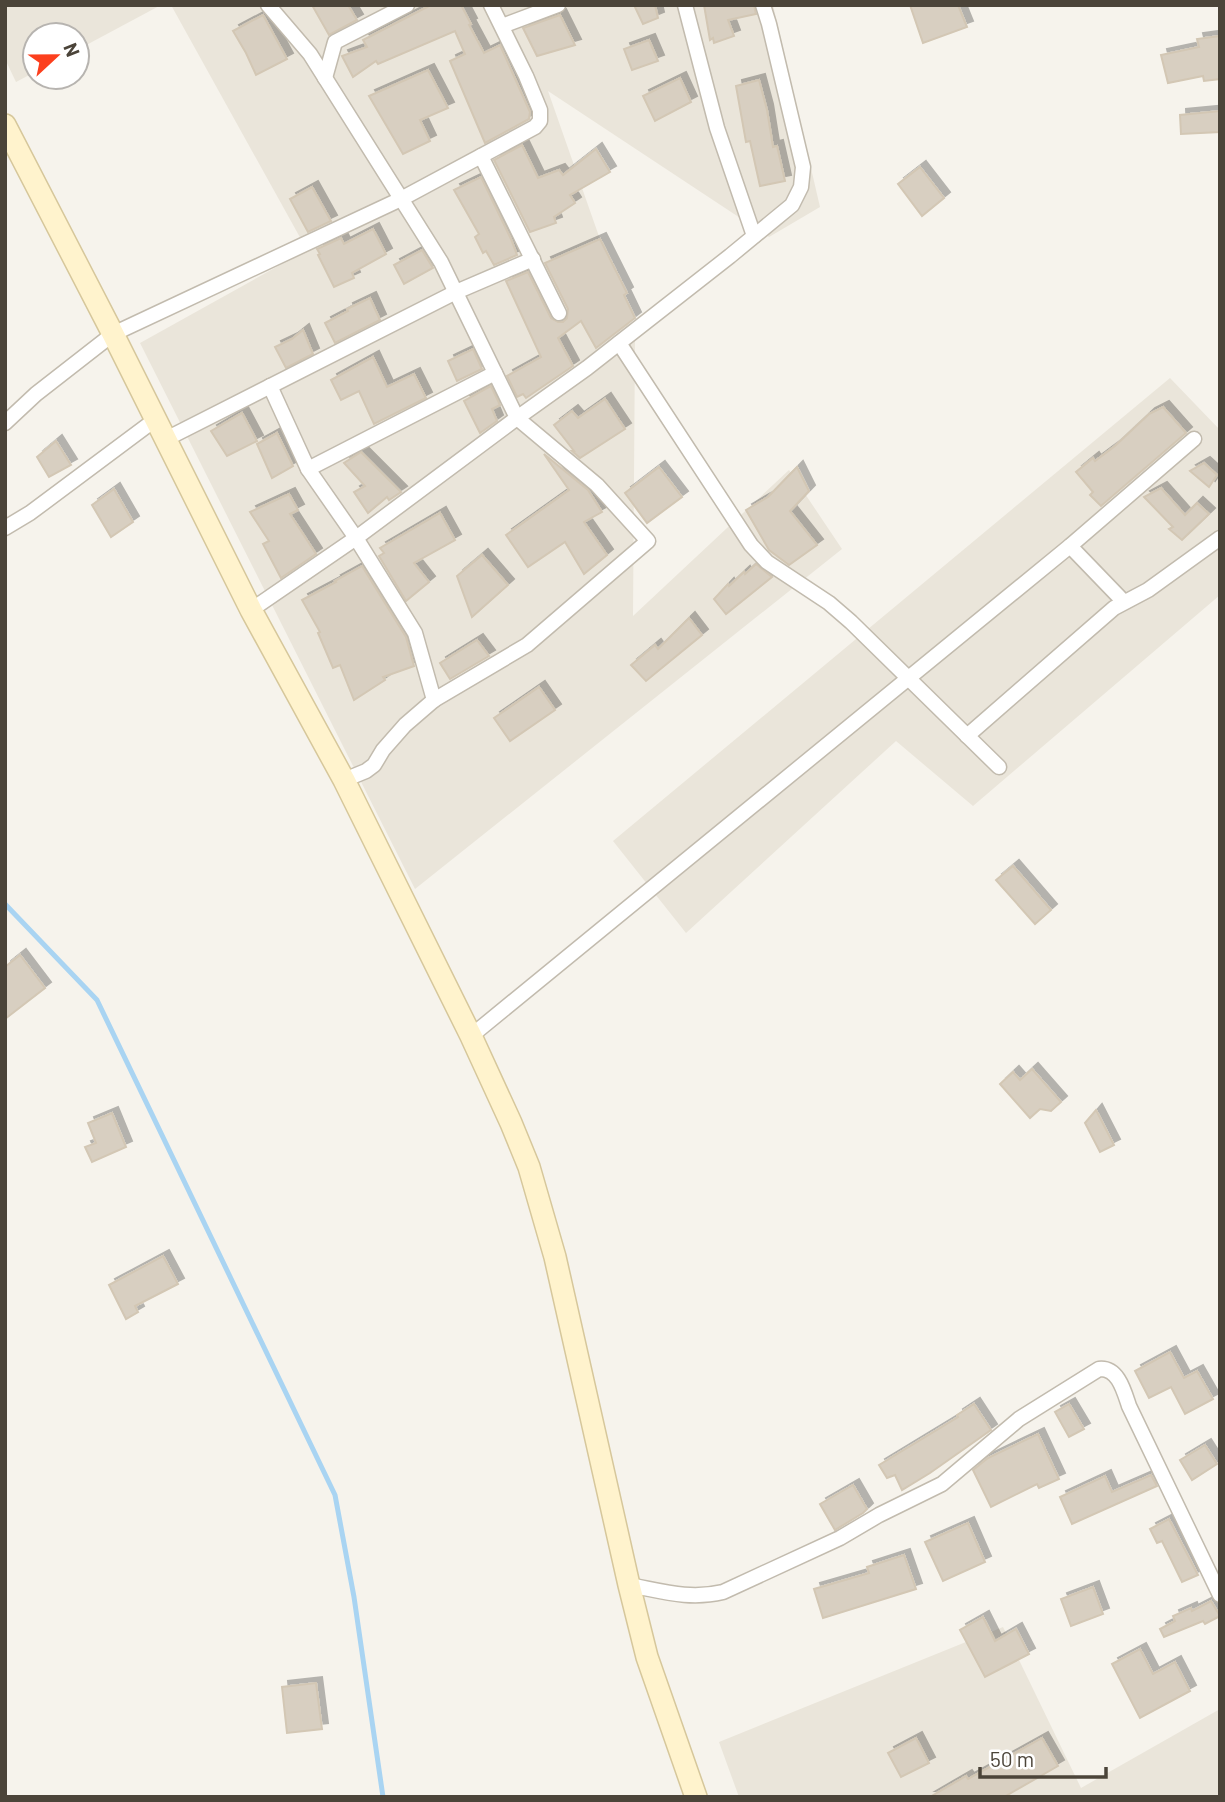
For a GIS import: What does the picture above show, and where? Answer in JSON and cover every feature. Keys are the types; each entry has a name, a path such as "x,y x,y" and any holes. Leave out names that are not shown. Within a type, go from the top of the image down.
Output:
{"street":[{"path":"268,5 310,54 441,262 517,418 597,485 648,541 527,645 434,700 405,725 374,765 344,780"},
{"path":"325,78 335,42 407,5"},
{"path":"5,424 36,394 113,334 401,199 535,127 540,121 540,110 491,5"},
{"path":"502,26 558,5"},
{"path":"685,5 717,128 754,236"},
{"path":"251,610 356,538 587,368 792,205 801,187 803,167 763,5"},
{"path":"5,125 251,610 344,780 471,1036 528,1167 555,1257 647,1657 696,1797"},
{"path":"481,156 559,313"},
{"path":"166,439 456,292 533,259"},
{"path":"619,343 751,545 767,562 844,615 999,767"},
{"path":"308,469 495,373"},
{"path":"270,386 308,469 356,538 415,633 434,700"},
{"path":"5,528 30,513 156,419"},
{"path":"471,1036 1070,546 1194,439"},
{"path":"967,736 1114,608 1148,590 1220,538"},
{"path":"1070,546 1124,602"},
{"path":"629,1586 692,1597 723,1592 840,1538 942,1484 1019,1419 1099,1369 1106,1368 1114,1373 1119,1381 1220,1595"}],"shaded area":[{"path":"5,5 161,5 91,42 91,21 21,21 21,79 16,82 5,59"},
{"path":"171,5 773,5 820,207 769,237 548,91 635,339 633,616 789,470 842,549 415,889 140,343 307,250"},
{"path":"1170,378 1220,430 1220,595 973,806 896,741 686,933 613,841"},
{"path":"1003,1627 1081,1788 1220,1709 1220,1797 739,1797 719,1742"}],"building":[{"path":"312,5 348,5 357,20 329,35"},
{"path":"431,5 461,5 484,53 500,45 530,112 529,119 485,143 450,61 465,54 455,31 378,64 376,61 353,77 342,56 367,47 363,40"},
{"path":"634,5 655,5 658,18 643,24"},
{"path":"704,5 754,5 756,14 728,20 734,36 714,43 713,38 710,40"},
{"path":"910,5 958,5 967,27 923,43"},
{"path":"263,15 287,59 256,75 233,31"},
{"path":"560,15 575,45 537,56 523,28"},
{"path":"1220,36 1220,79 1204,81 1203,76 1168,83 1161,55 1199,47 1197,39"},
{"path":"649,40 658,61 632,70 624,49"},
{"path":"428,70 448,108 420,120 430,141 403,154 369,96"},
{"path":"680,78 691,102 655,121 643,96"},
{"path":"759,80 773,147 777,146 785,181 760,186 750,141 746,142 736,86"},
{"path":"1220,111 1220,132 1181,134 1180,115"},
{"path":"522,145 538,178 559,170 563,175 596,149 610,172 570,195 575,203 554,217 556,223 530,232 494,160"},
{"path":"920,167 944,198 922,216 898,184"},
{"path":"481,177 517,255 494,265 486,251 483,253 475,237 479,234 454,190"},
{"path":"312,187 331,221 308,232 290,199"},
{"path":"373,229 386,254 352,273 354,278 334,287 317,249 341,238 344,244"},
{"path":"600,239 627,293 624,295 635,318 596,348 581,321 558,338 573,366 526,398 523,394 517,397 507,376 541,357 506,281 528,272 551,318 563,322 567,318 568,309 545,263"},
{"path":"422,250 433,268 404,284 394,265"},
{"path":"370,298 380,320 335,343 325,323"},
{"path":"303,330 313,354 286,368 275,347"},
{"path":"473,349 482,369 457,381 448,361"},
{"path":"373,357 387,387 414,374 426,398 374,424 359,391 341,400 331,380"},
{"path":"491,386 500,405 492,409 497,421 480,433 464,401"},
{"path":"605,399 625,429 580,458 554,425 572,411 578,418"},
{"path":"1163,407 1186,433 1101,506 1090,495 1093,492 1076,472 1093,458 1095,461 1115,446 1149,414"},
{"path":"242,413 257,441 227,456 211,431"},
{"path":"277,433 293,466 272,478 257,444"},
{"path":"56,441 71,465 49,477 37,457"},
{"path":"361,452 401,492 389,500 387,497 368,513 354,492 365,486 344,463"},
{"path":"544,454 588,490 602,512 584,522 607,555 584,574 565,542 528,567 506,535 569,490"},
{"path":"1204,463 1217,475 1209,487 1190,471"},
{"path":"659,467 682,497 647,523 625,493"},
{"path":"797,467 809,491 790,511 817,545 789,565 769,550 746,510 768,497"},
{"path":"1161,488 1185,515 1197,503 1209,514 1182,540 1169,529 1173,527 1144,497"},
{"path":"114,489 133,522 111,537 92,505"},
{"path":"289,494 298,510 290,514 316,554 281,578 263,544 269,541 250,512"},
{"path":"440,513 455,540 414,563 429,582 406,601 379,556 384,553 380,548"},
{"path":"482,555 508,585 472,617 457,576"},
{"path":"756,564 772,577 726,614 714,599 728,584 729,586"},
{"path":"362,566 406,637 414,666 383,677 385,680 354,700 340,665 333,668 318,633 320,632 302,600"},
{"path":"689,618 702,635 646,681 631,665 655,645 658,649"},
{"path":"477,640 489,656 450,679 440,663"},
{"path":"539,687 555,710 510,741 494,718"},
{"path":"1013,866 1051,910 1035,924 996,880"},
{"path":"20,955 45,988 5,1019 5,967"},
{"path":"1032,1069 1061,1102 1051,1111 1040,1109 1030,1118 1000,1084 1013,1072 1020,1080"},
{"path":"1096,1110 1114,1145 1100,1152 1085,1123"},
{"path":"112,1113 126,1147 92,1162 85,1147 96,1143 88,1123"},
{"path":"163,1256 178,1284 135,1306 138,1312 126,1319 109,1285"},
{"path":"1170,1352 1184,1378 1197,1371 1213,1399 1185,1414 1171,1387 1149,1398 1135,1371"},
{"path":"974,1404 991,1430 902,1490 895,1475 887,1478 879,1465 958,1417 957,1415"},
{"path":"1069,1404 1084,1429 1069,1437 1055,1412"},
{"path":"1038,1434 1059,1479 1039,1488 1037,1484 991,1507 973,1470 988,1458"},
{"path":"1205,1445 1217,1464 1192,1480 1180,1460"},
{"path":"1151,1475 1157,1486 1072,1524 1060,1497 1105,1476 1112,1492"},
{"path":"853,1485 867,1509 835,1530 820,1504"},
{"path":"1169,1519 1198,1575 1182,1582 1162,1541 1157,1543 1150,1529"},
{"path":"968,1523 985,1562 943,1581 925,1542"},
{"path":"904,1555 916,1589 823,1618 814,1589 869,1573 867,1567"},
{"path":"1093,1587 1103,1614 1071,1626 1061,1599"},
{"path":"1211,1601 1220,1616 1205,1624 1203,1621 1164,1637 1160,1629 1175,1621 1173,1616 1191,1608 1192,1611"},
{"path":"983,1617 995,1641 1016,1629 1029,1654 985,1677 960,1630"},
{"path":"1140,1649 1153,1674 1175,1662 1190,1691 1140,1718 1112,1664"},
{"path":"316,1683 322,1729 287,1733 282,1687"},
{"path":"916,1738 929,1763 901,1777 888,1753"},
{"path":"1042,1738 1058,1766 1004,1797 930,1797 966,1776 968,1779"}],"waterway":[{"path":"5,904 97,1000 335,1495 354,1597 383,1797"}]}
